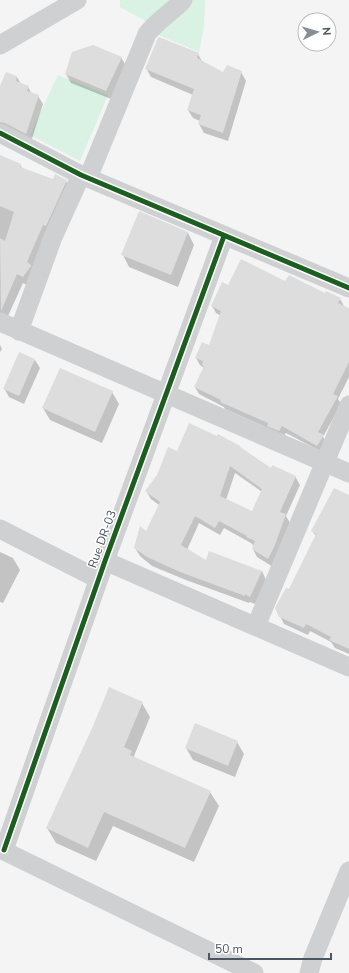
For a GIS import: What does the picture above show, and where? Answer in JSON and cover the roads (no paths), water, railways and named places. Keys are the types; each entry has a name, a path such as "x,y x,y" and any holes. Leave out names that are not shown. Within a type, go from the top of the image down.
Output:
{"street":[{"path":"0,45 77,0"},
{"path":"19,331 53,237 85,176 147,34 154,25 183,0"},
{"path":"0,133 85,176 349,288"},
{"name":"Rue DR-03","path":"2,850 98,579 224,236"},
{"path":"0,322 349,473"},
{"path":"256,626 349,405"},
{"path":"0,529 98,579"},
{"path":"105,561 349,667"},
{"path":"2,850 254,973"},
{"path":"309,973 313,958 349,871"}]}
